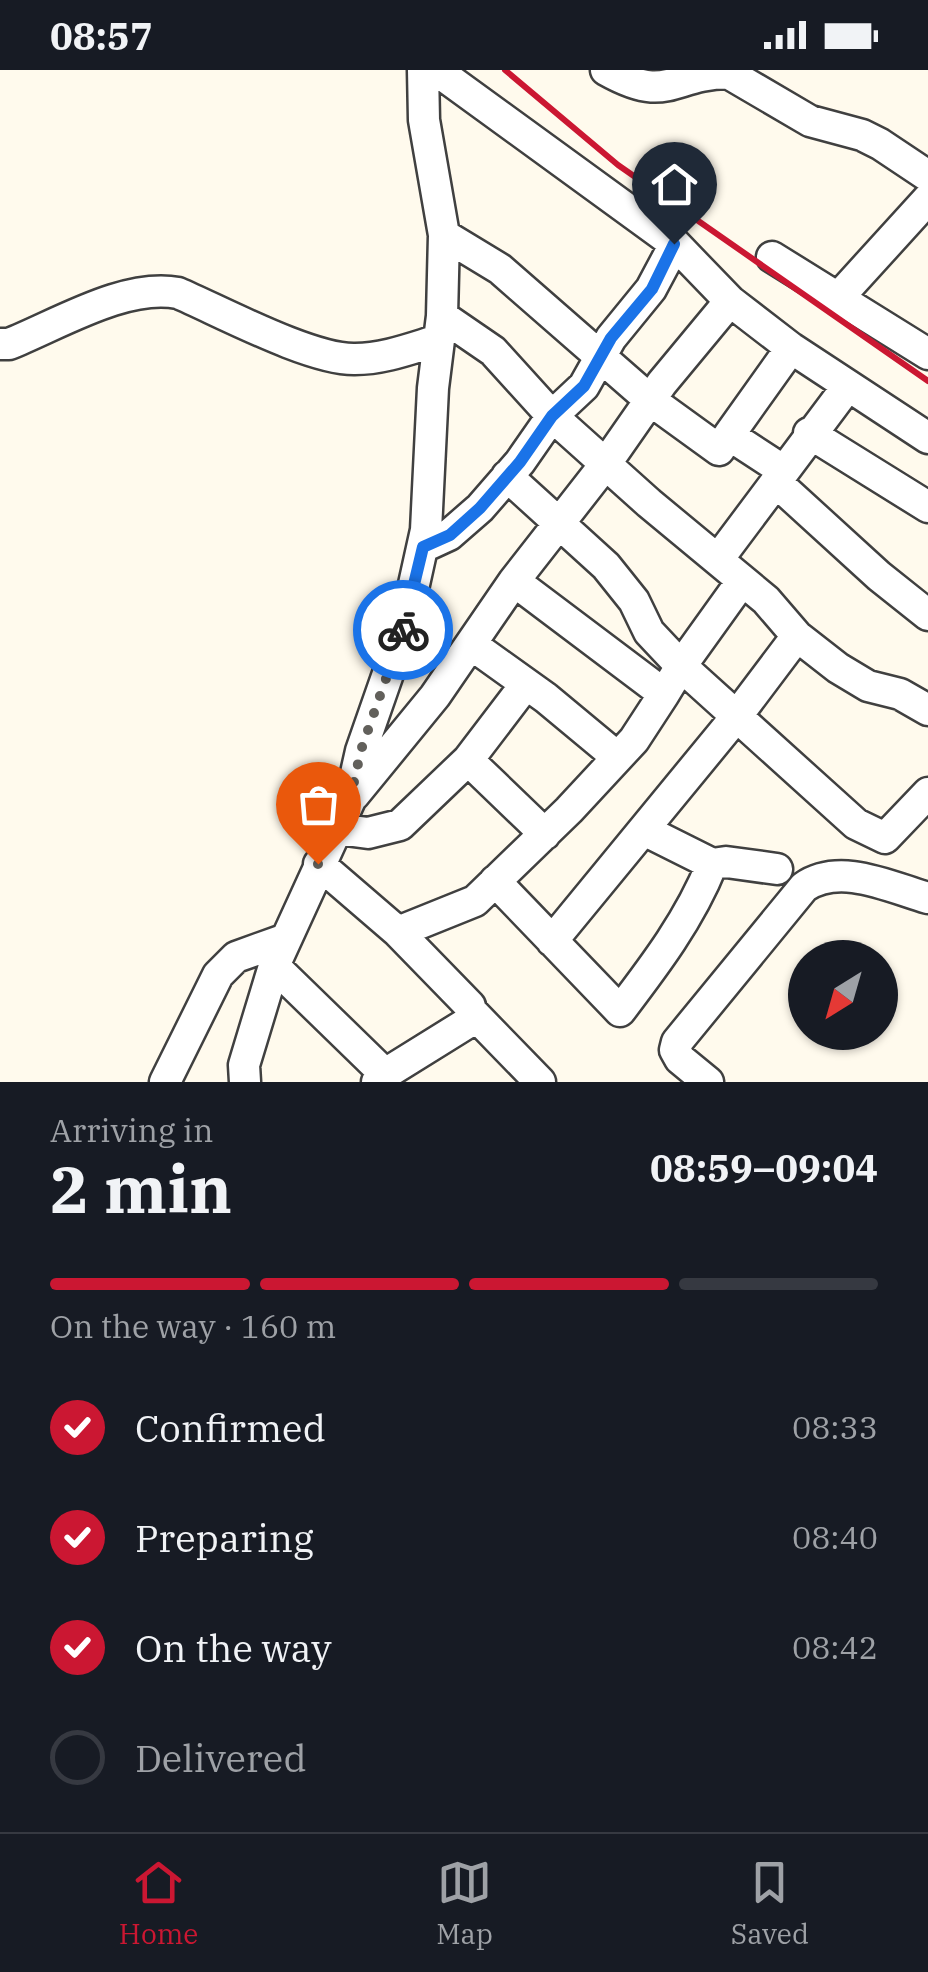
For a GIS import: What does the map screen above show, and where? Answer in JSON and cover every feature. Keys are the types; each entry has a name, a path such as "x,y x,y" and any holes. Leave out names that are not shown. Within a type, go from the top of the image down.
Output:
{"street":[{"path":"344,814 361,750 405,625 423,547 441,328 444,236 424,120 423,70"},
{"path":"436,70 674,244 730,301 791,348 928,438"},
{"path":"606,70 642,86 660,89 730,71 810,122 862,135 928,176"},
{"path":"838,298 928,199"},
{"path":"444,236 500,269 650,400 719,450 791,348"},
{"path":"423,547 450,535 480,508 552,416 584,386 600,354 652,289 674,244"},
{"path":"772,256 915,346 928,319"},
{"path":"0,344 10,344 125,296 161,290 321,354 352,360 376,358 441,328 493,351 552,416 766,600 797,636 868,686 900,694 928,710"},
{"path":"245,1082 244,1065 280,952 344,814 472,645 558,521 730,301"},
{"path":"718,558 846,386"},
{"path":"809,433 928,507"},
{"path":"729,435 780,476 879,576 928,615"},
{"path":"508,476 606,566 634,601 649,632 680,666 856,824 885,838 928,793"},
{"path":"514,582 664,694"},
{"path":"398,932 474,902 545,834 634,740 680,666 742,582"},
{"path":"552,941 797,636"},
{"path":"472,645 617,756"},
{"path":"344,814 368,833 400,825 468,760 526,684"},
{"path":"468,760 545,834"},
{"path":"644,830 712,864 726,862 776,870"},
{"path":"318,864 398,932 540,1082"},
{"path":"495,881 620,1011 661,958 701,891 712,864"},
{"path":"708,1082 680,1059 675,1050 677,1042 804,887 827,875 862,879 928,898"},
{"path":"280,952 381,1078 472,1020 473,1013"},
{"path":"165,1082 218,975 236,957 280,952"}],"railway":[{"path":"505,70 618,165 928,381"}],"way so far":[{"path":"318,864 350,800 361,750 403,630"}],"route":[{"path":"403,630 423,547 450,535 480,508 520,462 552,416 584,386 611,338 652,289 674,244"}]}
